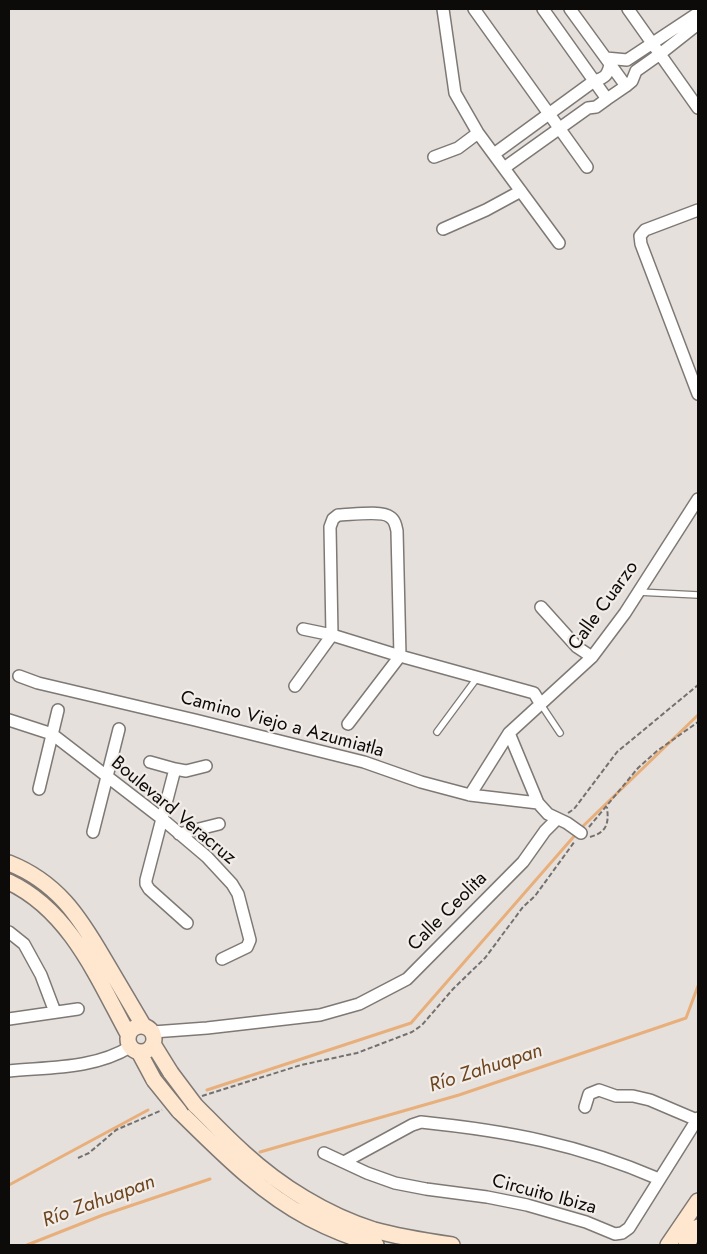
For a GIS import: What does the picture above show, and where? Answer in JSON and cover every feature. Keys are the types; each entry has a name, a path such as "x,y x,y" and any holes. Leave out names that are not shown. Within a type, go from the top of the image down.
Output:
{"street":[{"path":"442,9 455,93 478,133 559,243"},
{"path":"474,9 587,167"},
{"path":"543,9 607,99"},
{"path":"570,9 626,86"},
{"path":"628,9 698,108"},
{"path":"608,61 627,60 652,42 698,14 698,9"},
{"path":"504,168 588,108 596,107 626,86 632,81 636,71 698,24"},
{"path":"627,60 636,71"},
{"path":"494,154 594,82 606,76 608,61"},
{"path":"578,94 588,108"},
{"path":"434,157 458,148 478,133"},
{"path":"443,229 486,210 521,191"},
{"path":"698,210 645,230 640,236 641,244 698,394"},
{"name":"Calle Cuarzo","path":"470,795 509,733 592,657 625,613 698,499"},
{"path":"295,686 332,635 330,527 332,519 338,515 383,514 390,517 395,523 397,531 400,656 348,724"},
{"path":"541,606 577,647 592,657"},
{"path":"303,630 332,635 534,693 540,703"},
{"name":"Camino Viejo a Azumiatla","path":"18,676 38,684 195,720 364,762 421,782 470,795 538,803"},
{"path":"39,789 58,710"},
{"name":"Boulevard Veracruz","path":"9,720 52,734 161,818 207,857 232,884 238,894 250,940 247,947 222,959"},
{"path":"93,832 118,729"},
{"path":"509,733 538,803 548,814 570,826"},
{"path":"150,762 175,769 192,770 206,766"},
{"path":"175,769 161,818 146,884 187,923"},
{"path":"179,834 219,824"},
{"name":"Calle Ceolita","path":"150,1034 320,1015 359,1004 407,979 523,862 545,831 570,826"},
{"path":"9,863 33,874 50,886 67,903 82,922 150,1034 171,1073 195,1105 244,1154 275,1178 327,1211 373,1230 404,1238 452,1245"},
{"path":"9,882 37,899 54,914 75,938 132,1044 154,1080 179,1111 232,1163 278,1199 348,1241 376,1245"},
{"path":"9,932 24,944 41,975 54,1012"},
{"path":"9,946 24,944"},
{"path":"9,1019 78,1009"},
{"path":"9,1071 100,1060 117,1055 132,1044 137,1026 150,1034"},
{"path":"132,1044 150,1049 150,1034"},
{"path":"585,1107 589,1094 599,1090 616,1096 633,1096 650,1100 698,1119"},
{"name":"Circuito Ibiza","path":"324,1153 367,1174 395,1183 426,1190 487,1197 527,1205 586,1222 615,1234 622,1233 629,1228 698,1119"},
{"path":"344,1162 421,1122 482,1129 564,1145 611,1160 659,1179"},
{"path":"668,1245 698,1201"},
{"path":"686,1245 698,1227"}],"lane":[{"path":"638,592 698,595"},
{"path":"437,732 477,678"},
{"path":"540,703 560,733"}],"path":[{"path":"607,807 608,821 604,830 598,835 590,837 570,826 574,809 618,752 698,685"}],"waterway":[{"path":"580,829 698,715"},
{"path":"207,1090 411,1023 576,834"},
{"name":"Río Zahuapan","path":"260,1152 459,1095 686,1018 698,986"},
{"path":"9,1185 148,1110"},
{"name":"Río Zahuapan","path":"27,1245 103,1215 210,1179"}]}
